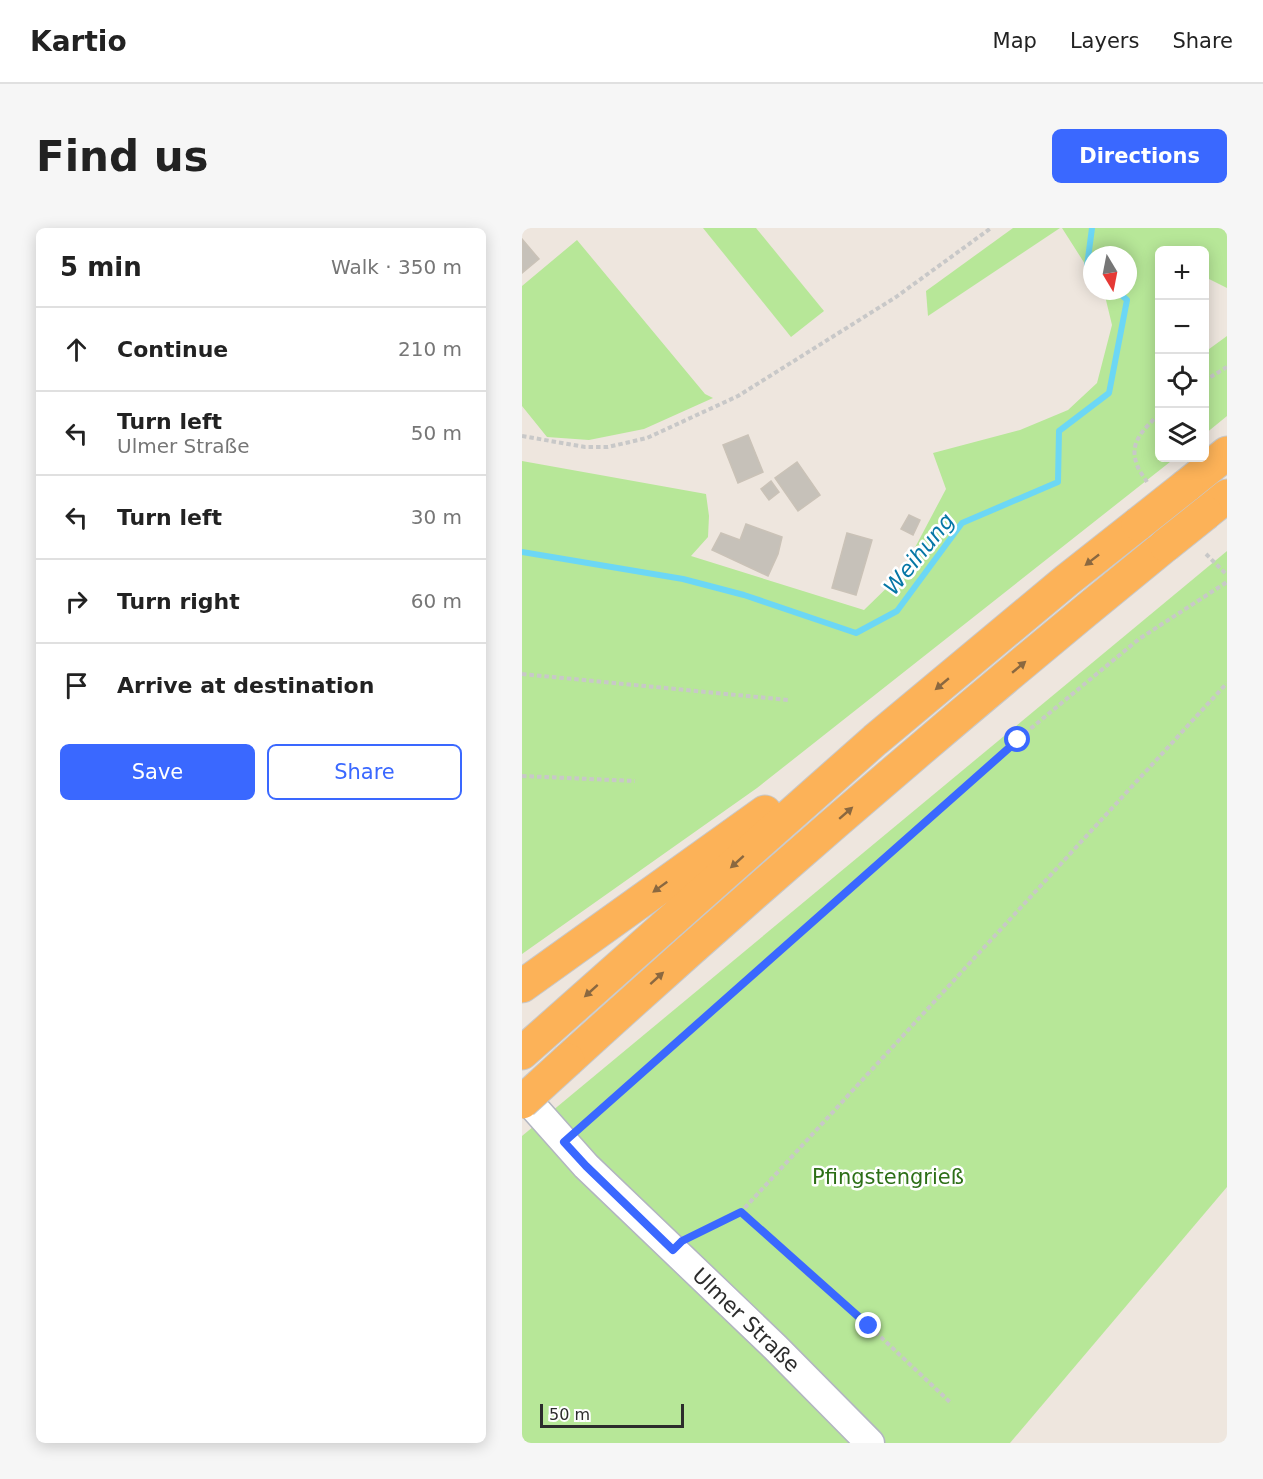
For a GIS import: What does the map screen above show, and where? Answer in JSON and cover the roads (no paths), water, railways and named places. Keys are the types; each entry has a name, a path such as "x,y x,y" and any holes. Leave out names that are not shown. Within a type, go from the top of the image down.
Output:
{"highway":[{"path":"533,1042 875,740 1058,587 1227,453"},
{"path":"522,1102 685,953 889,776 1217,504"},
{"path":"525,984 793,792 875,740"}],"main road":[{"name":"Ulmer Straße","path":"522,1094 586,1166 775,1347 870,1443"}],"waterway":[{"name":"Weihung","path":"1090,246 1092,228"},
{"name":"Weihung","path":"522,552 683,579 744,595 856,633 897,611 962,523 1058,482 1059,431 1109,393 1127,300"}],"park label":[{"name":"Pfingstengrieß","path":"888,1177"}]}
